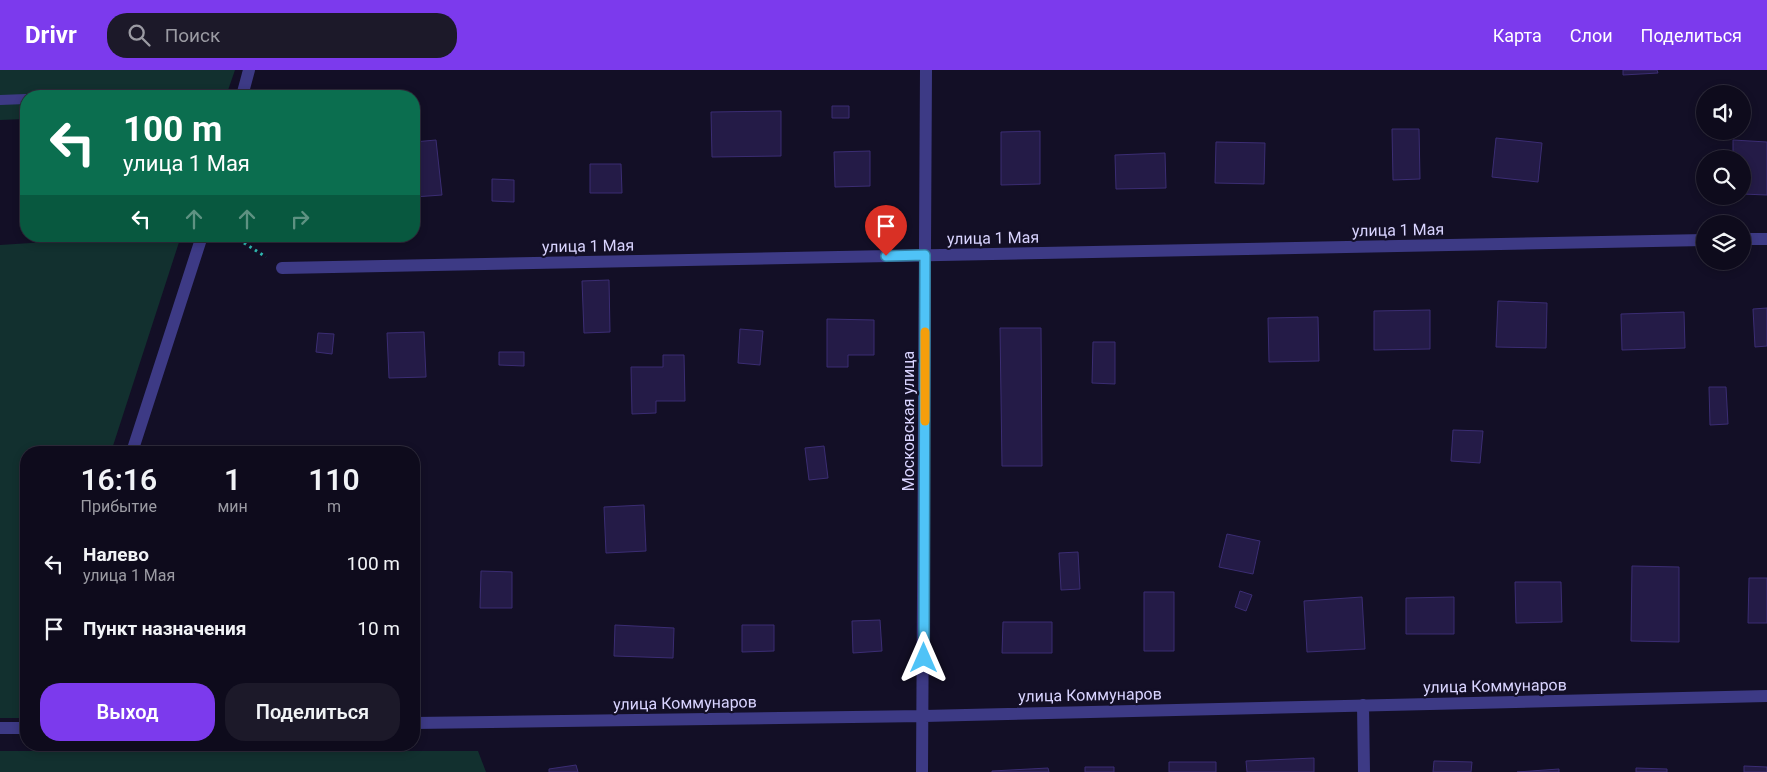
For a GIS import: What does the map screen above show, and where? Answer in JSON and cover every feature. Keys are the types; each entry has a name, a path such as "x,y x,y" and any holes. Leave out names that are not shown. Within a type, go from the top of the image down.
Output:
{"street":[{"path":"243,90 249,70"},
{"name":"Московская улица","path":"922,772 924,716 926,70"},
{"path":"1751,239 1767,239"},
{"name":"улица 1 Мая","path":"282,268 1696,240"},
{"path":"134,446 200,242"},
{"name":"улица Коммунаров","path":"420,723 924,716 1767,696"},
{"path":"1363,705 1364,772"},
{"path":"0,728 20,728"}],"lane":[{"path":"0,100 20,99"}],"path":[{"path":"242,242 271,260"}],"green space":[{"path":"0,70 235,70 228,90 20,90 20,119 0,120"},
{"path":"46,242 179,242 113,446 20,446 20,718 0,718 0,245"},
{"path":"0,751 478,751 486,772 0,772"}],"building":[{"path":"1623,70 1657,70 1658,73 1623,75"},
{"path":"832,106 849,106 849,118 832,118"},
{"path":"781,111 781,156 712,157 711,112"},
{"path":"1392,129 1419,129 1420,179 1393,180"},
{"path":"1040,131 1040,184 1001,185 1001,132"},
{"path":"1496,138 1542,143 1538,182 1492,177"},
{"path":"436,140 442,195 420,197 420,141"},
{"path":"1733,140 1767,142 1767,195 1751,194 1751,150 1733,150"},
{"path":"1216,142 1265,143 1264,184 1215,183"},
{"path":"870,151 870,186 835,187 834,152"},
{"path":"1165,153 1166,188 1116,189 1115,155"},
{"path":"590,164 621,164 622,193 590,193"},
{"path":"492,179 514,180 514,202 492,201"},
{"path":"609,280 610,332 584,333 582,281"},
{"path":"1498,301 1547,303 1546,348 1496,347"},
{"path":"1767,308 1767,346 1755,347 1753,309"},
{"path":"1430,310 1430,349 1374,350 1374,311"},
{"path":"1684,312 1685,348 1622,350 1621,314"},
{"path":"1318,317 1319,361 1269,362 1268,318"},
{"path":"827,319 874,320 874,355 848,355 848,367 827,367"},
{"path":"1000,328 1041,328 1042,466 1002,466"},
{"path":"740,329 763,331 760,365 738,363"},
{"path":"424,332 426,377 389,378 387,333"},
{"path":"318,333 334,334 332,354 316,352"},
{"path":"1093,342 1115,342 1115,384 1092,383"},
{"path":"499,352 524,352 524,366 499,365"},
{"path":"663,355 684,355 685,401 656,401 656,413 632,414 631,367 663,367"},
{"path":"1709,387 1726,387 1728,424 1710,425"},
{"path":"1453,430 1483,431 1480,463 1451,461"},
{"path":"824,446 828,478 809,480 805,448"},
{"path":"644,505 646,551 606,553 604,507"},
{"path":"1227,534 1260,541 1253,574 1219,567"},
{"path":"1078,552 1080,589 1061,590 1059,553"},
{"path":"1632,566 1679,567 1679,642 1631,641"},
{"path":"481,571 512,572 512,608 480,608"},
{"path":"1749,578 1767,578 1767,623 1748,623"},
{"path":"1515,582 1561,582 1562,622 1516,623"},
{"path":"1240,591 1252,595 1246,611 1235,607"},
{"path":"1144,592 1174,592 1174,651 1144,651"},
{"path":"1362,597 1365,649 1307,652 1304,601"},
{"path":"1454,597 1454,634 1406,634 1406,598"},
{"path":"880,620 882,651 853,653 852,621"},
{"path":"1003,622 1052,622 1052,653 1002,653"},
{"path":"615,625 674,628 673,658 614,656"},
{"path":"742,625 774,625 774,651 742,652"},
{"path":"1314,758 1314,772 1247,772 1246,761"},
{"path":"1434,761 1472,762 1471,772 1433,772"},
{"path":"1169,762 1216,762 1216,772 1169,772"},
{"path":"576,765 578,772 549,772 549,769"},
{"path":"1744,766 1767,767 1767,772 1744,772"},
{"path":"1085,767 1114,767 1114,772 1085,772"},
{"path":"1048,768 1049,772 992,772 992,771"},
{"path":"1636,768 1667,769 1667,772 1636,772"},
{"path":"1559,769 1559,772 1517,772"}],"slow traffic":[{"path":"925,332 925,421"}],"route":[{"path":"886,256 925,255 924,658"}]}
